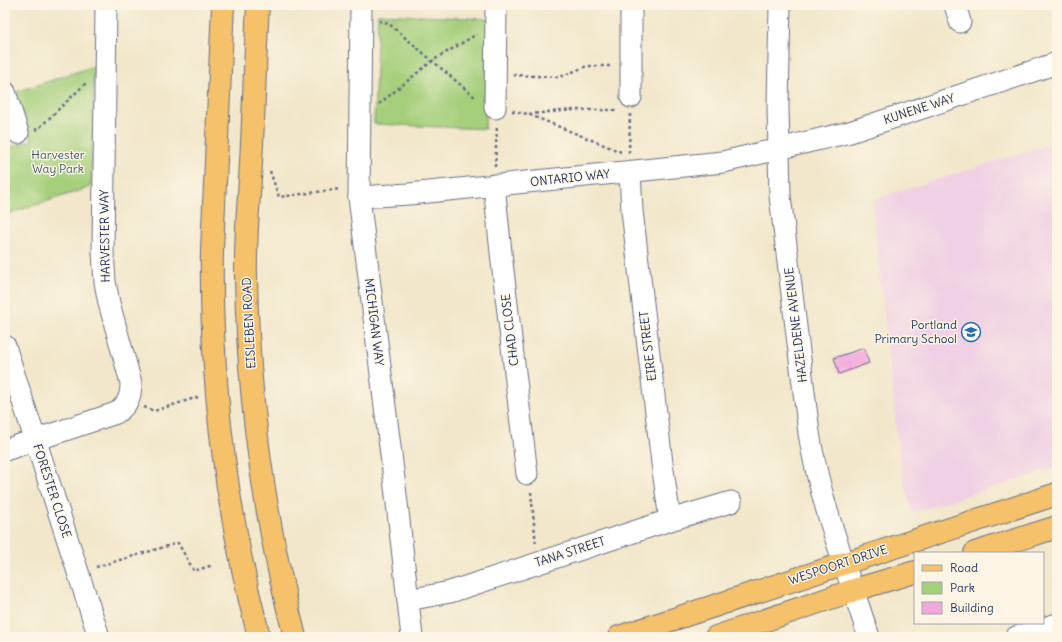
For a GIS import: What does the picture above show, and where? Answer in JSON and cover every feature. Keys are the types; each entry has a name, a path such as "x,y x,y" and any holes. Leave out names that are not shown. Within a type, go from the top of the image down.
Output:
{"main road":[{"path":"223,5 212,250 216,385 231,507 242,566 260,637"},
{"name":"EISLEBEN ROAD","path":"258,5 247,230 246,276 250,368 257,436 270,526 278,569 295,637"},
{"name":"WESPOORT DRIVE","path":"619,637 1057,494"},
{"path":"978,552 1057,527"},
{"path":"716,637 854,590 914,572"}],"street":[{"name":"HARVESTER WAY","path":"106,5 104,274 109,303 131,383 131,393 128,401"},
{"path":"494,108 496,5"},
{"path":"631,5 631,103"},
{"name":"HAZELDENE AVENUE","path":"780,5 778,107 780,196 810,441 817,478 869,637"},
{"name":"MICHIGAN WAY","path":"361,11 359,193 412,637"},
{"name":"KUNENE WAY","path":"779,149 850,132 1057,63"},
{"path":"5,92 18,133"},
{"name":"ONTARIO WAY","path":"359,193 409,194 494,185 629,164 723,162 779,149"},
{"name":"EIRE STREET","path":"629,164 633,219 670,520"},
{"name":"CHAD CLOSE","path":"494,185 502,270 527,474"},
{"name":"FORESTER CLOSE","path":"5,346 99,637"},
{"path":"5,450 36,441 116,413 122,409 128,401"},
{"name":"TANA STREET","path":"408,600 450,592 670,520 731,502"},
{"path":"1016,637 1057,624"}],"path":[{"path":"361,11 388,23 475,97 494,108 528,114 631,103 629,164 528,114"},
{"path":"360,112 382,102 432,61 484,30 495,28"},
{"path":"495,74 560,77 587,66 631,67"},
{"path":"18,133 38,129 89,80 105,79"},
{"path":"494,108 497,119 494,185"},
{"path":"251,163 268,164 279,197 350,188 359,193"},
{"path":"128,401 154,411 200,396"},
{"path":"527,474 531,491 538,563"},
{"path":"78,572 178,543 194,570 213,565"}],"shaded area":[{"name":"Portland Primary School","path":"1057,142 1057,467 912,513 900,463 872,200"}],"green space":[{"path":"378,14 489,19 485,129 374,124"},
{"name":"Harvester Way Park","path":"94,66 91,187 5,215 5,149 32,140 16,92"}],"building":[{"path":"864,348 869,363 839,374 834,358"}],"place":[{"name":"Portland Primary School","path":"971,332"}]}
